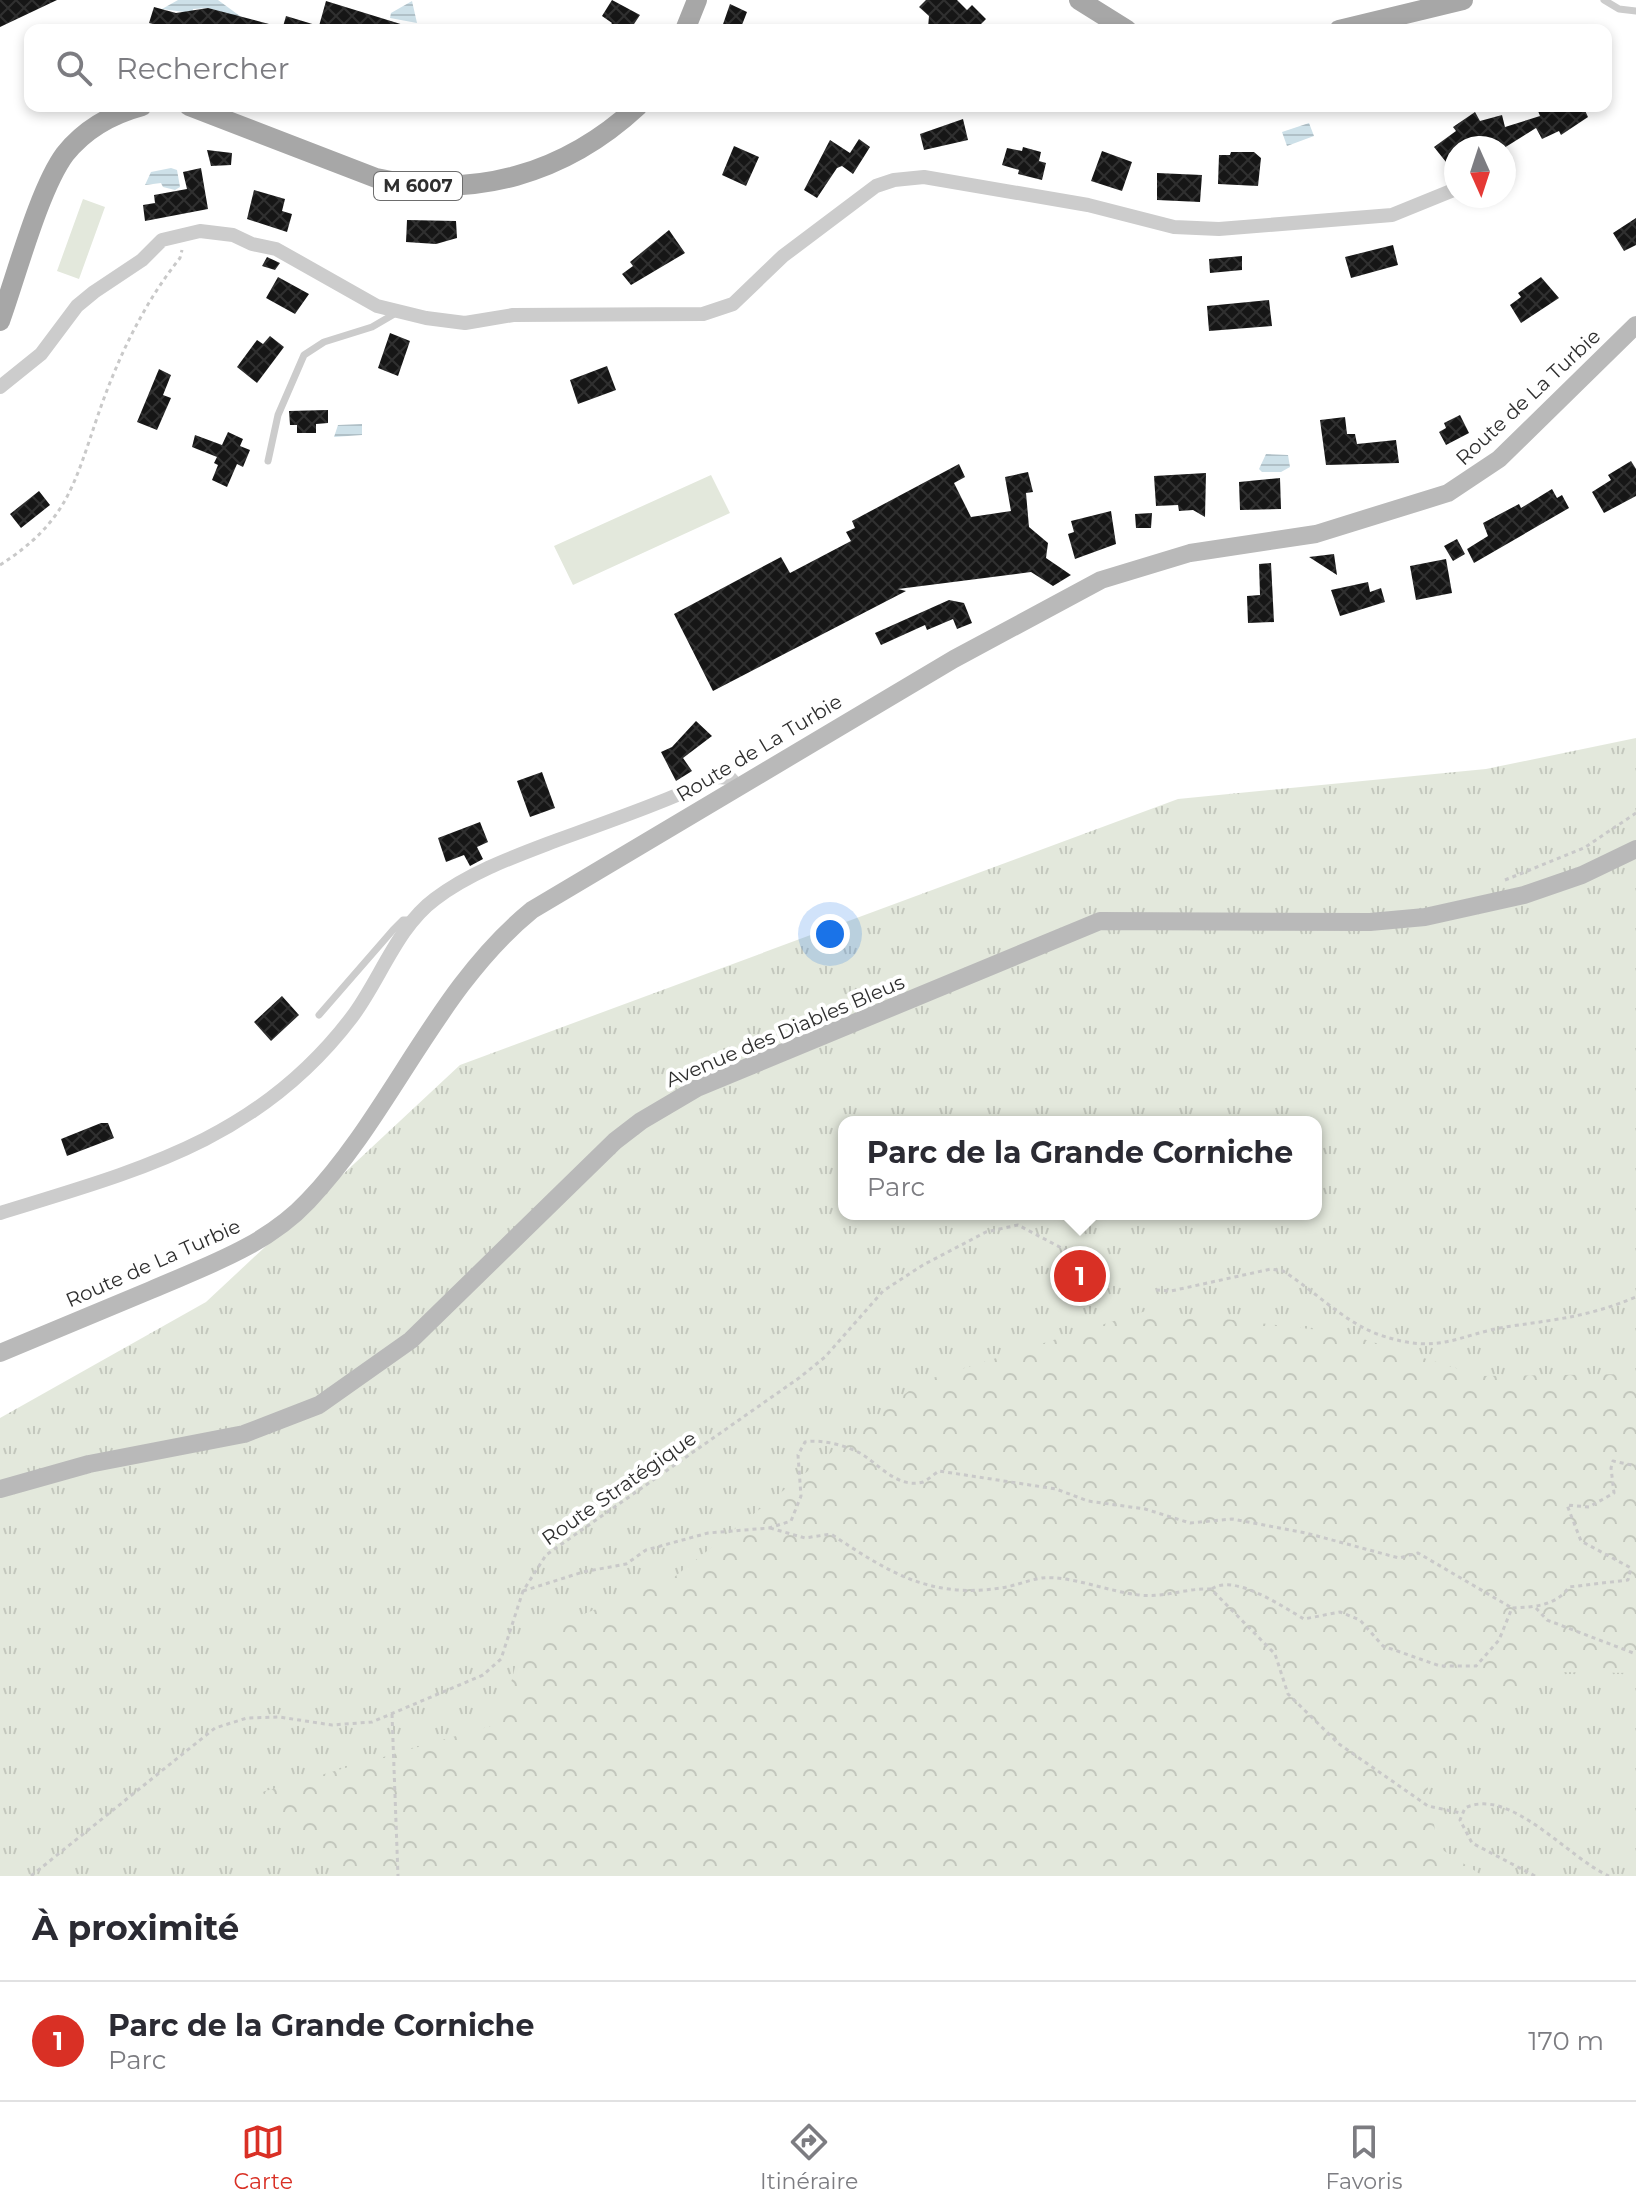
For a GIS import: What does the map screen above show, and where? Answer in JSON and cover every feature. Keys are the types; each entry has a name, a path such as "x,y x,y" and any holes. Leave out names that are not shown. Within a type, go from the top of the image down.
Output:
{"main road":[{"path":"687,24 697,0"},
{"path":"1079,0 1117,24"},
{"path":"1364,24 1463,0"},
{"path":"0,321 52,177 65,155 101,122 127,112"},
{"name":"M 6007","path":"205,112 376,178 405,185 465,187 523,175 562,161 613,129 631,112"},
{"name":"Route de La Turbie","path":"0,1353 214,1263 273,1232 306,1203 341,1164 479,961 506,931 532,910 954,659 1101,580 1190,553 1316,534 1448,493 1499,459 1636,325"},
{"name":"Avenue des Diables Bleus","path":"0,1489 89,1464 244,1434 319,1405 411,1340 615,1141 641,1121 697,1088 1100,921 1370,922 1425,917 1524,895 1582,875 1636,849"}],"street":[{"path":"0,387 41,354 77,306 142,260 162,240 177,235 215,232 276,249 341,289 396,313 465,323 513,315 703,314 733,304 783,256 876,186 924,177 1088,205 1174,227 1219,229 1392,215 1444,194"},
{"path":"0,1213 184,1152 247,1116 289,1085 352,1018 414,920 433,900 465,879 505,860 718,777 730,778 738,787"}],"lane":[{"path":"1604,0 1619,9 1636,11"},
{"path":"268,461 278,415 304,355 324,342 372,327 396,313"},
{"path":"319,1015 393,930 403,920 414,920"}],"path":[{"path":"0,565 49,524 78,480 98,415 141,315 180,258 182,246 177,235"},
{"path":"1499,882 1584,848 1636,813"},
{"name":"Route Stratégique","path":"31,1876 215,1728 247,1718 279,1717 332,1725 372,1722 483,1675 501,1659 523,1591 546,1555 799,1378 825,1357 883,1291 923,1265 986,1232 1018,1225 1086,1261"},
{"path":"1156,1290 1171,1291 1271,1269 1283,1271 1377,1334 1429,1345 1454,1343 1508,1326 1577,1318 1636,1297"},
{"path":"523,1591 583,1572 626,1564 646,1550 708,1533 769,1528 791,1521 801,1496 798,1455 805,1442 820,1440 860,1453 888,1475 903,1480 923,1482 939,1471 991,1478 1056,1489 1088,1501 1145,1509 1190,1523 1232,1519 1306,1533 1399,1558 1418,1553 1512,1608 1535,1606 1561,1598 1569,1587 1628,1580 1631,1568 1581,1541 1567,1505 1589,1507 1614,1493 1613,1461 1636,1466"},
{"path":"769,1528 805,1538 831,1534 884,1569 928,1587 999,1589 1044,1578 1165,1597 1193,1588 1211,1589 1230,1584 1268,1598 1304,1619 1340,1612 1360,1620 1383,1646 1440,1666 1476,1666 1499,1640 1512,1608"},
{"path":"1211,1589 1275,1654 1288,1694 1339,1744 1428,1806 1461,1813 1475,1803 1484,1802 1512,1809 1591,1868 1609,1876"},
{"path":"1535,1606 1547,1620 1636,1654"},
{"path":"392,1714 398,1876"},
{"path":"1461,1813 1462,1827 1472,1843 1535,1876"}],"green space":[{"path":"83,199 105,207 79,279 57,271"},
{"path":"711,475 730,513 573,585 554,546"},
{"path":"1636,738 1636,1876 0,1876 0,1418 206,1302 460,1065 1178,799 1486,769"},
{"path":"1149,1310 1344,1333 1481,1376 1636,1374 1636,1673 1554,1672 1425,1772 1438,1847 1483,1876 348,1876 262,1792 501,1723 522,1639 673,1578 920,1382"}],"shaded area":[{"path":"178,0 218,0 244,19 208,8 193,9 192,13 162,9"},
{"path":"412,1 417,23 390,18 391,13"},
{"path":"1309,123 1314,136 1287,146 1282,132"},
{"path":"171,168 177,170 180,187 175,190 163,187 161,183 145,185 151,172"},
{"path":"362,424 362,435 334,437 338,425"},
{"path":"1266,454 1288,455 1290,467 1281,472 1262,472 1259,469"}],"building":[{"path":"0,0 57,0 0,27"},
{"path":"612,0 640,15 634,24 611,24 602,16"},
{"path":"926,0 957,0 967,10 972,5 986,19 981,24 928,24 929,16 919,7"},
{"path":"326,1 401,24 320,24"},
{"path":"730,4 747,12 742,24 723,24"},
{"path":"154,7 176,13 208,8 269,24 153,24 149,23"},
{"path":"286,16 312,24 284,24"},
{"path":"1475,112 1480,121 1502,115 1505,127 1540,116 1538,112 1586,112 1588,117 1561,135 1559,131 1542,139 1536,128 1516,140 1516,136 1449,136 1456,131 1453,127"},
{"path":"963,119 968,140 924,150 920,134"},
{"path":"859,139 870,147 853,174 842,166 837,168 817,198 804,190 830,140 850,153"},
{"path":"1444,140 1444,160 1434,147"},
{"path":"734,146 759,157 746,186 722,175"},
{"path":"1023,147 1041,152 1039,161 1046,163 1042,180 1018,174 1019,170 1002,165 1007,148 1022,151"},
{"path":"207,150 232,153 231,165 211,166"},
{"path":"1102,151 1132,162 1122,191 1091,181"},
{"path":"1231,152 1254,152 1261,158 1258,186 1218,184 1219,155 1230,155"},
{"path":"201,168 208,209 145,221 143,205 155,203 154,195 187,189 183,172"},
{"path":"1157,173 1202,175 1200,202 1157,200"},
{"path":"254,190 285,199 282,211 292,214 287,232 247,219"},
{"path":"1636,218 1636,245 1624,251 1613,233"},
{"path":"407,220 456,221 457,238 436,244 406,242"},
{"path":"669,230 685,253 631,285 622,274 633,266 630,262"},
{"path":"1393,245 1398,265 1351,278 1345,257"},
{"path":"1242,256 1242,270 1210,273 1209,259"},
{"path":"267,257 280,263 275,270 262,266"},
{"path":"278,277 309,294 295,314 266,298"},
{"path":"1541,277 1559,298 1521,323 1510,305 1521,297 1518,293"},
{"path":"1269,300 1272,326 1209,331 1207,306"},
{"path":"390,333 410,341 398,376 378,368"},
{"path":"270,336 284,347 257,383 237,367 257,340 263,344"},
{"path":"607,366 616,390 578,404 570,380"},
{"path":"159,369 171,375 163,395 171,398 157,430 137,422"},
{"path":"328,410 328,423 316,424 316,433 297,433 297,425 290,425 289,411"},
{"path":"1460,415 1469,433 1446,445 1439,432 1446,428 1444,423"},
{"path":"1345,417 1347,434 1355,434 1357,444 1396,440 1399,463 1326,465 1320,420"},
{"path":"228,432 243,439 240,446 250,450 243,467 237,464 227,487 212,480 218,465 214,463 217,457 192,447 195,435 222,445"},
{"path":"1631,461 1636,469 1636,496 1604,513 1592,492 1611,480 1608,475"},
{"path":"959,464 965,477 954,483 971,517 1011,511 1005,477 1028,472 1033,492 1026,493 1029,527 1048,543 1046,558 1071,575 1053,586 1031,572 898,589 906,591 713,691 674,614 781,557 790,573 851,541 846,532 855,528 852,521"},
{"path":"1206,473 1205,517 1193,510 1179,511 1178,505 1156,506 1154,476"},
{"path":"1280,478 1281,509 1240,510 1239,482"},
{"path":"1552,489 1557,498 1562,495 1569,508 1474,563 1467,549 1488,536 1483,523 1519,504 1521,508"},
{"path":"39,491 50,505 21,528 10,514"},
{"path":"1111,511 1116,544 1075,559 1068,534 1074,532 1071,521"},
{"path":"1152,513 1151,528 1136,528 1135,514"},
{"path":"1457,539 1465,554 1453,561 1444,546"},
{"path":"1334,554 1337,575 1309,557"},
{"path":"1446,559 1452,593 1416,600 1410,566"},
{"path":"1271,563 1274,622 1248,623 1247,596 1260,595 1259,564"},
{"path":"1368,582 1370,592 1381,588 1385,602 1340,616 1331,590"},
{"path":"949,600 964,603 972,623 957,629 953,619 927,630 925,625 881,645 875,633"},
{"path":"696,721 712,736 683,758 692,771 676,781 661,752 672,747"},
{"path":"542,772 555,808 530,817 517,781"},
{"path":"480,822 488,842 477,847 483,859 470,866 464,855 446,862 438,838"},
{"path":"282,996 299,1015 271,1041 254,1022"},
{"path":"108,1123 114,1138 67,1156 61,1139"}],"place":[{"name":"Parc de la Grande Corniche","path":"1080,1276"}]}
